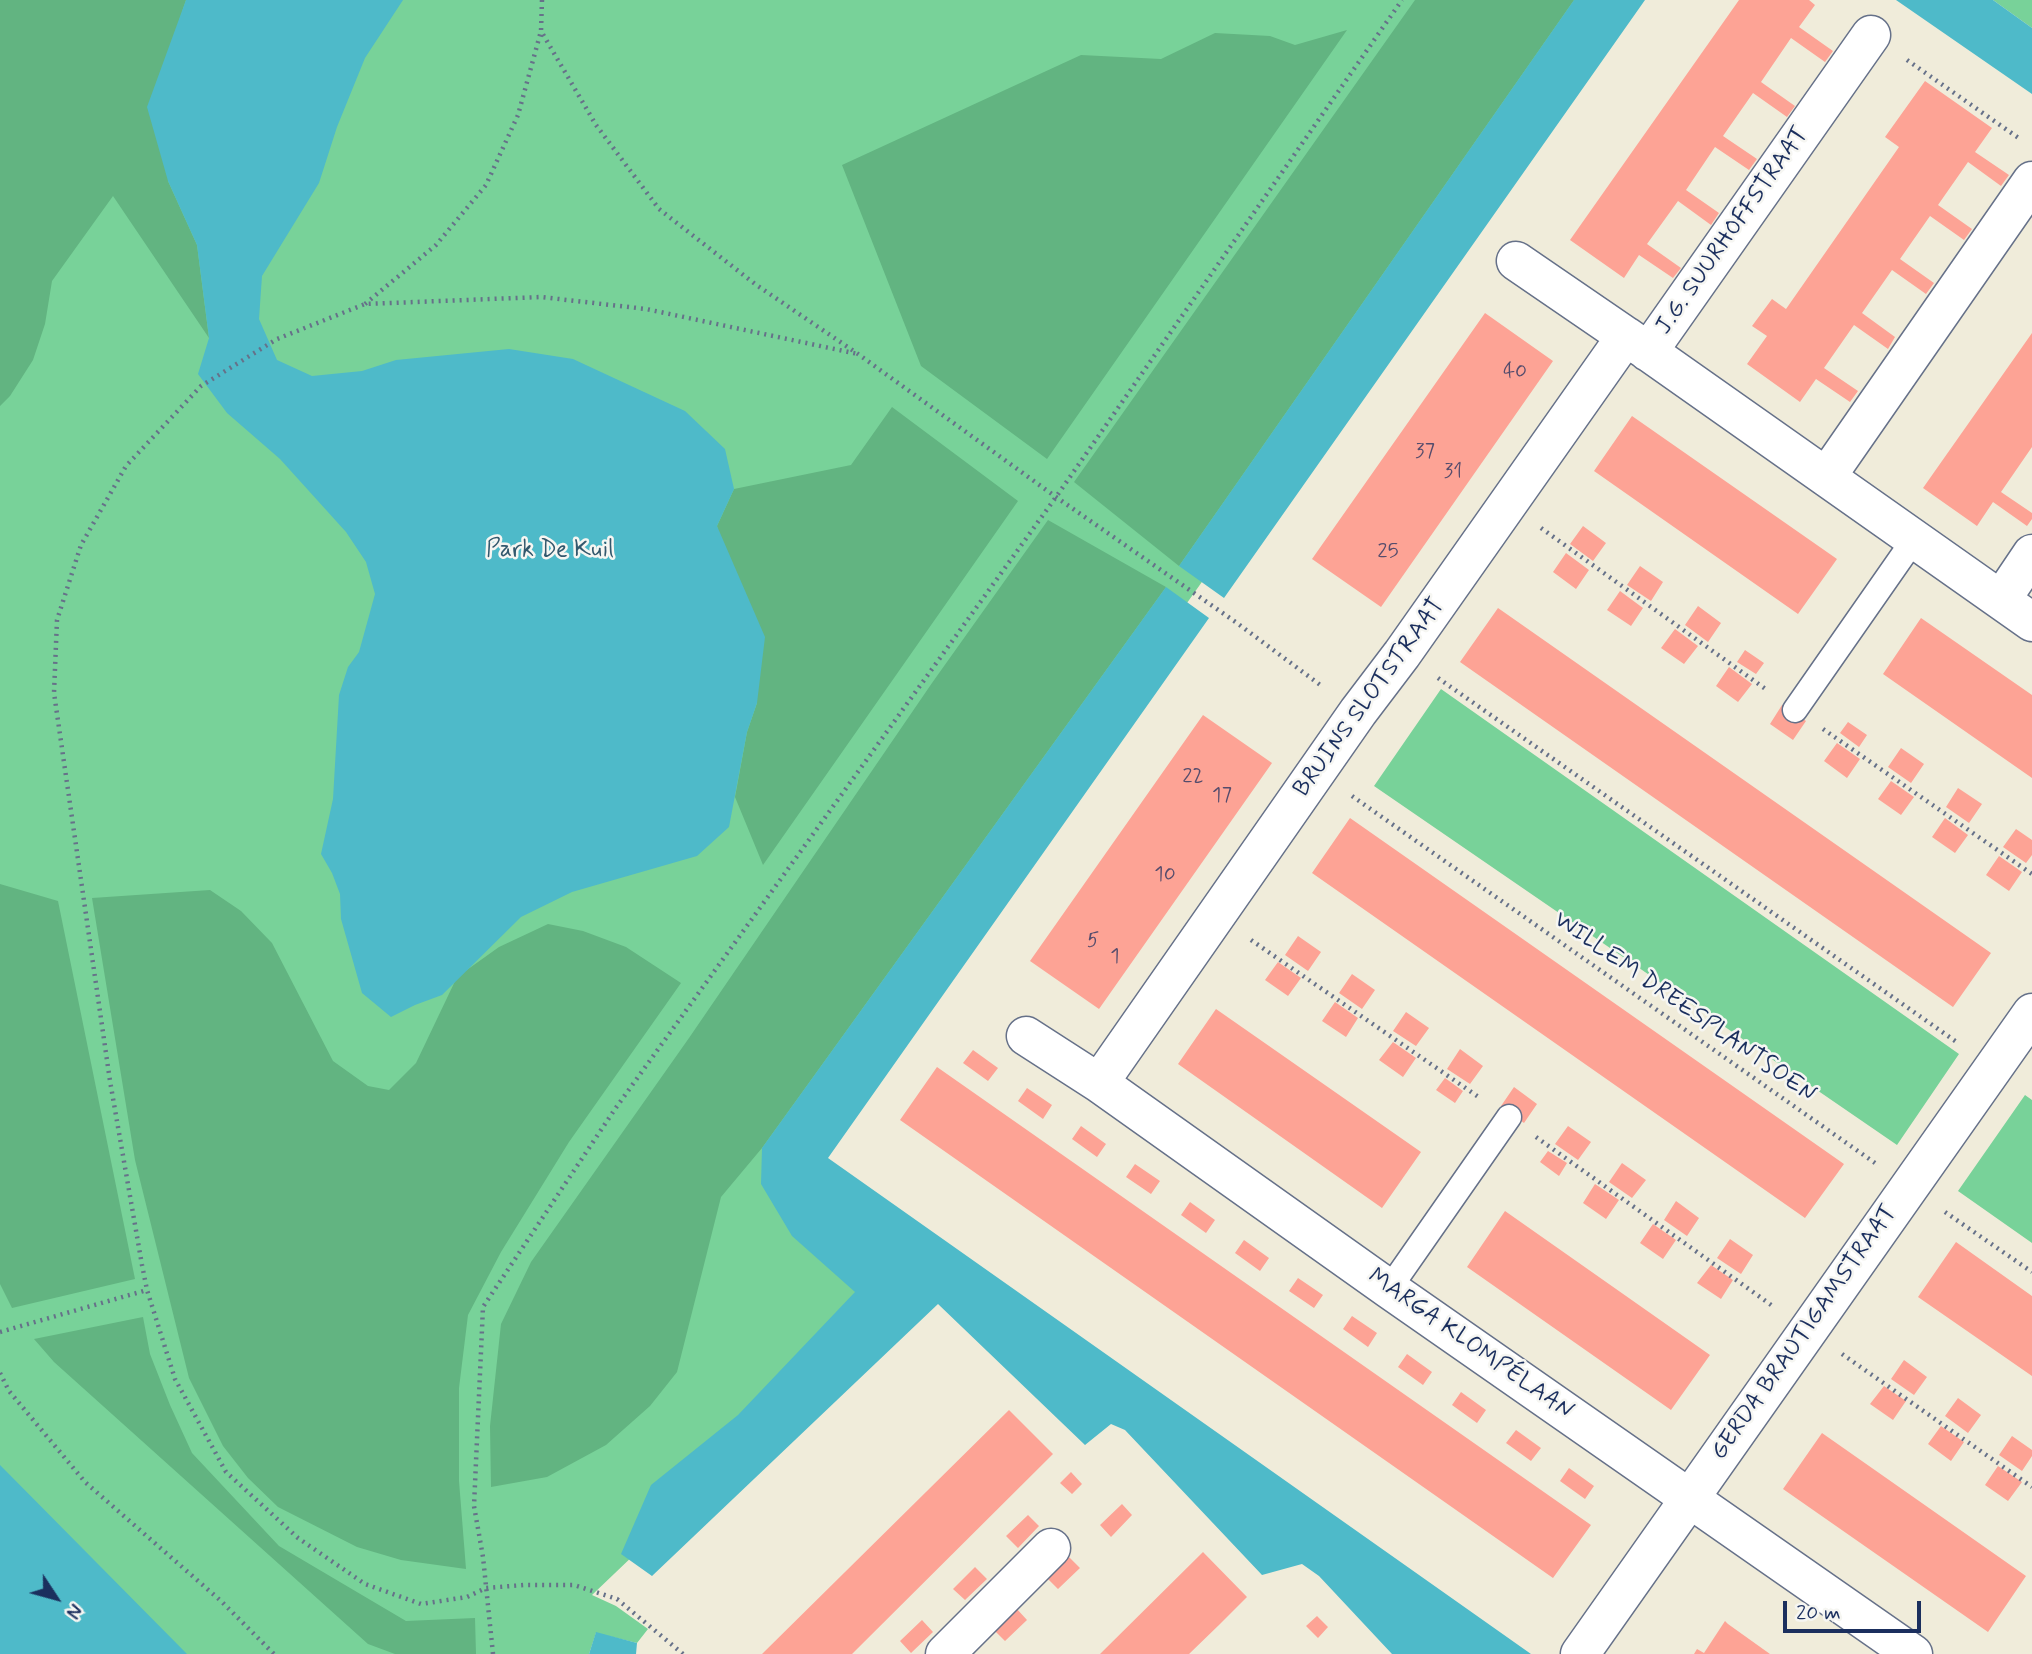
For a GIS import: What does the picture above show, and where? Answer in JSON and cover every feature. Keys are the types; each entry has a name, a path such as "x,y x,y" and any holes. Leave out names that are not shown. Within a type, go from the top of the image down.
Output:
{"street":[{"name":"J.G. SUURHOFFSTRAAT","path":"1871,35 1642,348 2032,622"},
{"path":"1826,476 2032,181"},
{"path":"1516,261 1642,348"},
{"name":"BRUINS SLOTSTRAAT","path":"1099,1083 1358,712 1402,654 1626,336 1642,348"},
{"path":"2001,600 2032,554"},
{"name":"GERDA BRAUTIGAMSTRAAT","path":"1580,1654 2032,1013"},
{"name":"MARGA KLOMPÉLAAN","path":"1026,1036 1099,1083 1913,1654"},
{"path":"945,1654 1051,1548"}],"lane":[{"path":"1795,710 1915,538"},
{"path":"1390,1289 1508,1117"}],"path":[{"path":"542,0 541,31 518,114 486,185 436,245 366,304 277,339 201,386 126,467 81,545 57,621 54,693 110,1081 147,1290 175,1379 226,1472 298,1538 365,1584 421,1604 467,1597 486,1588 574,1585 617,1599 683,1654"},
{"path":"493,1654 483,1557 474,1506 483,1307 615,1109 1056,497 1402,0"},
{"path":"541,31 596,125 659,209 755,284 1237,623 1358,712"},
{"path":"1871,35 2021,140"},
{"path":"366,304 541,297 646,309 858,354"},
{"path":"1402,654 1993,1068"},
{"name":"WILLEM DREESPLANTSOEN","path":"1317,771 2032,1272"},
{"path":"1216,916 1508,1117 2032,1487"},
{"path":"0,1332 147,1290"},
{"path":"0,1373 9,1391 85,1482 221,1601 274,1654"}],"green space":[{"name":"Park De Kuil","path":"0,0 1614,0 789,1165 904,1297 592,1595 616,1606 648,1629 637,1643 596,1633 589,1654 89,1654 0,1539"},
{"path":"0,0 186,0 173,39 168,181 197,245 209,338 113,196 52,281 45,324 33,360 10,396 0,406"},
{"path":"1415,0 1574,0 1179,566 1074,482"},
{"path":"1993,0 2032,0 2032,28"},
{"path":"1347,30 1047,459 921,366 842,165 1081,55 1161,59 1215,33 1270,36 1295,45"},
{"path":"892,407 1018,501 763,865 735,797 747,732 757,703 717,526 734,489 851,465"},
{"path":"1048,520 1166,587 762,1148 721,1197 677,1372 650,1406 606,1445 547,1477 491,1487 490,1426 501,1324 531,1262"},
{"path":"1441,689 1959,1054 1897,1145 1374,786"},
{"path":"0,884 58,901 135,1279 12,1308 0,1284"},
{"path":"210,890 241,911 272,943 333,1061 368,1086 389,1090 416,1063 457,977 499,947 548,924 583,931 626,947 681,983 569,1142 501,1252 468,1315 459,1388 459,1481 466,1569 401,1560 357,1547 278,1507 248,1478 223,1446 189,1378 135,1160 92,898"},
{"path":"2025,1095 2032,1100 2032,1243 1958,1191"},
{"path":"143,1317 150,1354 192,1453 279,1546 406,1621 475,1618 476,1654 395,1654 368,1644 54,1362 34,1339"}],"water":[{"path":"186,0 403,0 365,58 337,127 319,183 262,276 259,319 277,360 312,376 362,371 396,360 509,349 573,359 685,411 725,449 734,489 717,526 765,637 757,703 747,732 729,827 697,856 572,892 521,917 442,995 391,1017 362,993 341,919 340,894 321,854 333,799 339,695 348,667 359,652 375,594 366,562 346,532 280,459 227,413 198,374 209,338 197,245 168,181 147,107"},
{"path":"1574,0 1645,0 1224,598 1179,566"},
{"path":"1896,0 1993,0 2032,28 2032,94"},
{"path":"1166,587 1209,618 828,1158 1531,1654 1392,1654 1319,1576 1302,1564 1262,1575 1125,1430 1111,1424 1085,1445 938,1304 652,1576 621,1554 651,1485 738,1415 855,1292 792,1236 761,1184 762,1148"},
{"path":"0,1465 187,1654 0,1654"},
{"path":"596,1632 637,1643 636,1654 589,1654"}],"building":[{"path":"1739,0 1809,0 1815,5 1799,27 1833,51 1825,62 1791,38 1761,82 1795,106 1787,117 1753,93 1723,136 1757,159 1749,170 1715,147 1686,190 1719,213 1711,225 1678,201 1647,244 1681,268 1673,278 1639,255 1624,278 1570,240"},
{"path":"1925,81 1992,128 1975,152 2009,175 2001,186 1968,162 1938,205 1972,229 1964,240 1930,216 1900,259 1934,283 1926,294 1892,270 1862,313 1895,337 1888,349 1854,325 1824,368 1858,391 1850,402 1816,379 1800,402 1747,364 1767,336 1752,326 1772,299 1786,309 1899,147 1885,137"},
{"path":"1485,313 1553,361 1381,607 1312,559"},
{"path":"2032,333 2032,447 2001,492 2032,513 2032,519 2027,526 1993,502 1977,526 1923,488"},
{"path":"1632,416 1837,559 1798,614 1594,471"},
{"path":"1583,526 1606,543 1593,561 1570,544"},
{"path":"1566,553 1589,570 1576,589 1553,572"},
{"path":"1640,566 1663,582 1651,601 1627,585"},
{"path":"1620,591 1643,608 1631,626 1607,610"},
{"path":"1698,606 1721,623 1708,642 1685,625"},
{"path":"1498,608 1991,953 1953,1007 1460,662"},
{"path":"1921,618 2032,695 2032,778 1883,674"},
{"path":"1675,629 1698,646 1684,664 1661,648"},
{"path":"1745,650 1764,663 1756,674 1737,662"},
{"path":"1729,667 1752,684 1738,702 1716,686"},
{"path":"1782,705 1795,710 1795,713 1806,721 1793,740 1770,724"},
{"path":"1203,715 1272,763 1099,1009 1030,961"},
{"path":"1848,722 1867,735 1859,747 1840,733"},
{"path":"1837,743 1860,759 1847,778 1824,761"},
{"path":"1901,748 1924,764 1911,783 1888,767"},
{"path":"1891,781 1914,797 1901,815 1878,799"},
{"path":"1958,788 1982,804 1969,823 1946,807"},
{"path":"1350,818 1844,1164 1805,1218 1312,873"},
{"path":"1945,818 1968,835 1955,853 1932,837"},
{"path":"2016,829 2032,840 2032,855 2026,863 2003,847"},
{"path":"1999,856 2022,872 2009,891 1986,875"},
{"path":"1298,936 1321,952 1308,971 1285,955"},
{"path":"1278,962 1301,978 1288,996 1265,980"},
{"path":"1352,974 1375,990 1362,1009 1339,993"},
{"path":"1335,1002 1358,1018 1346,1037 1322,1021"},
{"path":"1216,1009 1421,1152 1382,1208 1178,1064"},
{"path":"1406,1012 1429,1028 1416,1046 1393,1031"},
{"path":"1393,1042 1416,1058 1403,1077 1379,1060"},
{"path":"1460,1049 1483,1066 1470,1084 1447,1069"},
{"path":"973,1050 998,1068 988,1081 963,1063"},
{"path":"937,1067 1591,1525 1553,1578 900,1120"},
{"path":"1445,1078 1463,1091 1455,1103 1436,1090"},
{"path":"1514,1087 1537,1104 1524,1123 1501,1106"},
{"path":"1027,1088 1052,1105 1043,1119 1018,1101"},
{"path":"1081,1126 1106,1144 1097,1157 1072,1139"},
{"path":"1568,1126 1591,1142 1578,1160 1555,1144"},
{"path":"1548,1151 1567,1163 1559,1176 1540,1162"},
{"path":"1622,1163 1646,1180 1632,1198 1609,1182"},
{"path":"1135,1164 1160,1181 1151,1194 1126,1177"},
{"path":"1595,1184 1619,1200 1606,1219 1583,1203"},
{"path":"1676,1201 1699,1218 1687,1236 1664,1220"},
{"path":"1190,1202 1215,1220 1206,1233 1181,1215"},
{"path":"1505,1211 1710,1355 1671,1410 1467,1267"},
{"path":"1653,1224 1676,1240 1663,1259 1640,1243"},
{"path":"1730,1239 1753,1255 1741,1274 1717,1258"},
{"path":"1244,1240 1269,1258 1260,1271 1235,1253"},
{"path":"1956,1242 2032,1296 2032,1376 1918,1297"},
{"path":"1711,1265 1733,1280 1721,1299 1697,1283"},
{"path":"1298,1278 1323,1295 1314,1308 1289,1291"},
{"path":"1352,1316 1377,1333 1368,1347 1343,1329"},
{"path":"1407,1354 1432,1372 1423,1385 1398,1367"},
{"path":"1904,1360 1927,1377 1914,1395 1891,1379"},
{"path":"1884,1386 1906,1401 1893,1420 1870,1404"},
{"path":"1461,1392 1486,1410 1477,1423 1452,1405"},
{"path":"1958,1398 1981,1415 1968,1433 1945,1416"},
{"path":"1009,1410 1053,1454 852,1654 762,1654"},
{"path":"1941,1426 1964,1442 1951,1461 1928,1444"},
{"path":"1516,1430 1541,1448 1531,1461 1506,1443"},
{"path":"1822,1433 2026,1576 1988,1632 1783,1489"},
{"path":"2012,1436 2032,1450 2032,1456 2022,1471 1999,1455"},
{"path":"1998,1466 2022,1482 2008,1501 1985,1485"},
{"path":"1569,1468 1594,1486 1585,1499 1560,1481"},
{"path":"1071,1472 1082,1484 1072,1494 1060,1483"},
{"path":"1122,1504 1132,1515 1111,1537 1100,1525"},
{"path":"1028,1515 1039,1526 1018,1548 1006,1536"},
{"path":"1203,1552 1247,1597 1219,1625 1189,1654 1100,1654"},
{"path":"1068,1556 1080,1568 1058,1589 1046,1577"},
{"path":"975,1567 987,1579 965,1600 953,1589"},
{"path":"1016,1608 1027,1620 1005,1641 994,1630"},
{"path":"1317,1616 1328,1627 1318,1638 1306,1626"},
{"path":"922,1620 933,1632 911,1653 900,1641"},
{"path":"1725,1621 1770,1654 1694,1654 1697,1649 1704,1653"}]}
